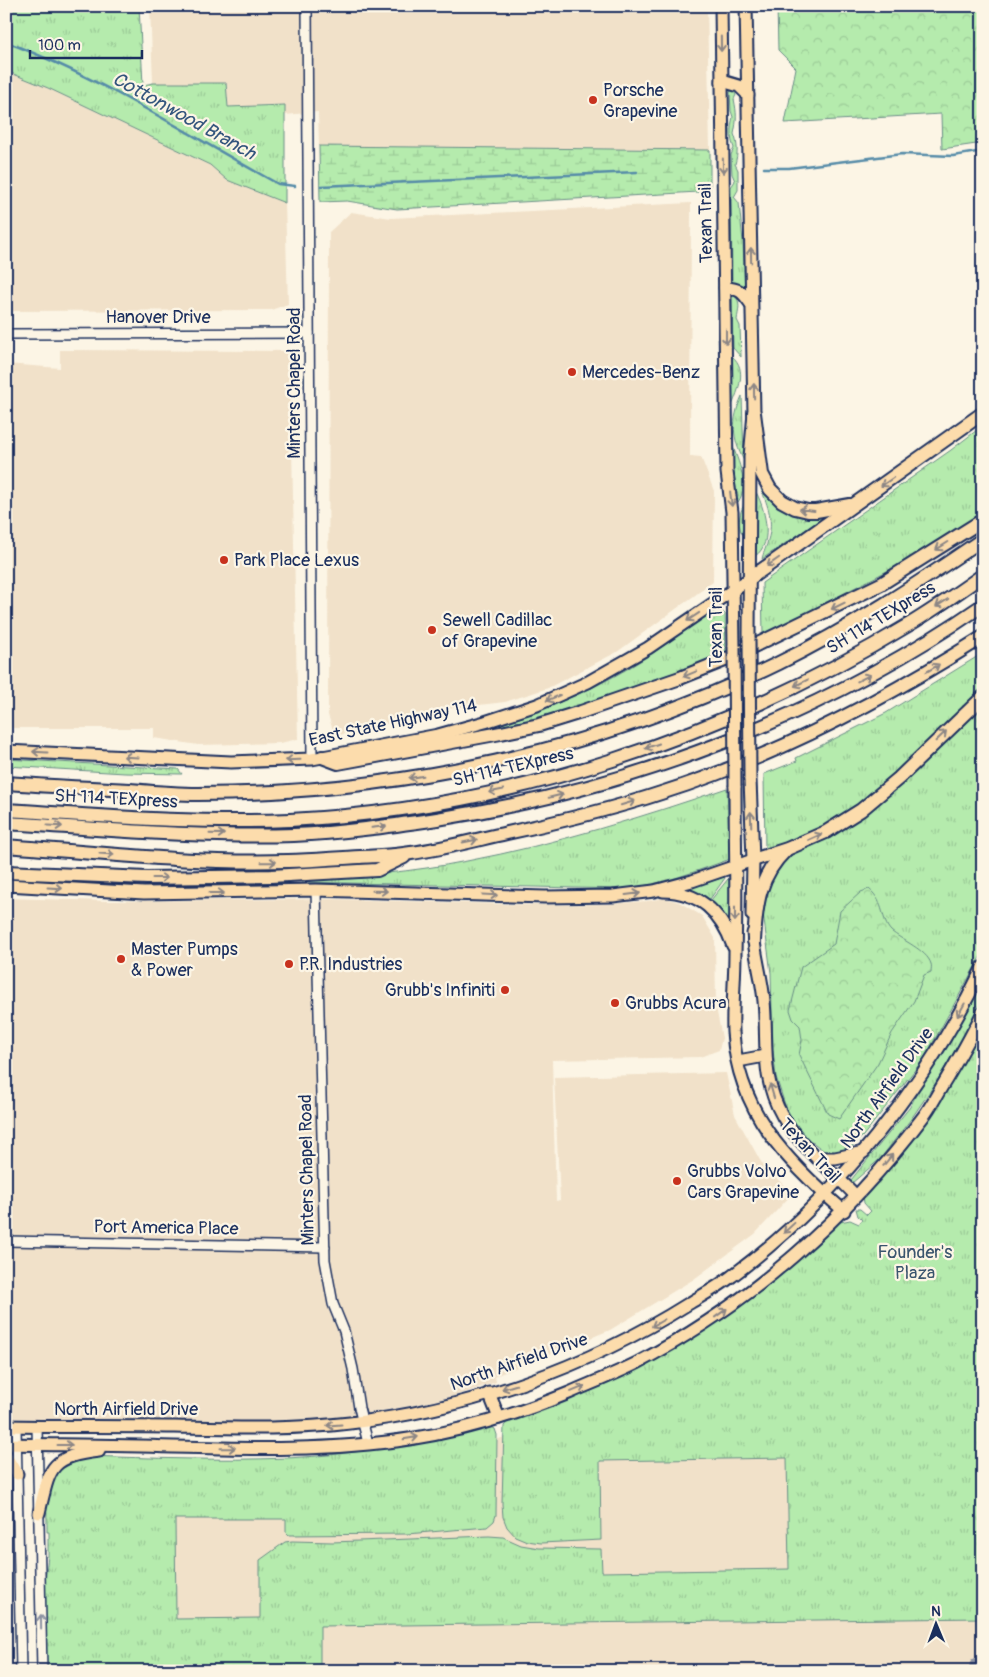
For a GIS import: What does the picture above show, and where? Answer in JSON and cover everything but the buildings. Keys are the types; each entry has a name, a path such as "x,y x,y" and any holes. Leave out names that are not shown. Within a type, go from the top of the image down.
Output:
{"highway":[{"path":"754,413 762,474 770,489 782,501 795,508 808,511 855,504"},
{"path":"749,579 983,413"},
{"path":"317,758 338,763 500,733 564,717 652,689 725,660 881,584 983,520"},
{"path":"6,783 196,794 283,792 394,780 504,760 612,730 714,692 779,663 854,623 903,594 983,539"},
{"name":"SH 114 TEXpress","path":"6,810 183,820 291,820 397,809 504,789 612,760 715,723 766,700 880,641 911,623 983,575"},
{"name":"SH 114 TEXpress","path":"6,823 184,834 294,834 403,824 511,806 644,771 722,743 773,722 871,674 983,605"},
{"path":"6,846 240,862 290,862 410,854 577,818 663,793 716,774 828,725 891,693 983,637"},
{"path":"753,860 788,849 826,832 861,810 899,778 983,697"},
{"path":"754,941 756,906 765,877 776,859 788,849"},
{"path":"6,872 147,878 271,876 377,870 410,854"}],"main road":[{"name":"Texan Trail","path":"721,6 727,472 732,512 734,590 736,865 734,1034 743,1084 765,1129 786,1156 825,1195 844,1210"},
{"name":"Texan Trail","path":"746,6 754,413 750,457 749,579 750,779 754,941 764,1004 765,1056 773,1097 784,1118 798,1137 856,1196"},
{"path":"722,81 739,86 748,95"},
{"path":"725,288 740,290 752,304"},
{"name":"East State Highway 114","path":"6,751 232,762 317,758 438,735 537,705 588,682 648,648 749,579"},
{"path":"654,891 753,860"},
{"path":"6,885 144,893 316,890 545,897 613,896 654,891 673,891 693,896 708,905 720,920 729,936 735,954"},
{"name":"North Airfield Drive","path":"11,1426 272,1428 363,1422 456,1404 562,1370 609,1348 657,1324 737,1272 759,1255 825,1195 864,1152 915,1082 946,1036 983,967"},
{"name":"North Airfield Drive","path":"11,1444 214,1448 320,1447 409,1439 499,1418 591,1384 636,1364 717,1315 780,1268 844,1210 886,1163 924,1116 968,1043 983,1012"},
{"path":"738,1061 765,1056"},
{"path":"817,1158 835,1158 864,1152"},
{"path":"490,1393 499,1418"},
{"path":"38,1513 50,1472 58,1462 68,1456 79,1454 149,1446"},
{"path":"6,1456 17,1474"}],"street":[{"name":"Minters Chapel Road","path":"307,6 309,333 317,758"},
{"name":"Hanover Drive","path":"6,334 309,333"},
{"name":"Minters Chapel Road","path":"316,890 325,1247 329,1286 348,1349 368,1443"},
{"name":"Port America Place","path":"6,1241 325,1247"},
{"path":"11,1426 11,1444 17,1474 21,1671"},
{"path":"36,1426 42,1671"}],"shaded area":[{"path":"150,6 707,6 710,150 319,146 318,112 285,115 284,105 228,107 226,83 153,83"},
{"path":"6,71 48,88 210,165 227,180 285,203 288,304 271,310 6,311"},
{"path":"691,203 690,456 701,457 714,491 713,582 617,652 548,688 505,702 453,708 335,736 328,715 329,232 351,212 391,218"},
{"path":"60,350 290,351 298,739 280,743 198,745 154,738 154,728 6,728 6,364 60,368"},
{"path":"6,898 108,901 333,899 534,905 608,904 664,898 679,902 702,916 715,938 716,1007 722,1038 719,1050 700,1057 552,1060 556,1201 560,1200 554,1077 726,1073 735,1115 761,1162 792,1194 755,1234 694,1279 610,1330 495,1376 496,1382 452,1397 406,1407 332,1419 258,1423 6,1420"},
{"path":"983,1060 983,1671 63,1671 64,1515 468,1450 587,1407 802,1284 882,1199"}],"green space":[{"path":"6,6 139,6 143,85 153,83 226,83 228,107 285,105 285,203 227,180 210,165 48,88 6,71"},
{"path":"777,6 983,6 983,143 942,149 941,114 785,123 796,68 778,50"},
{"path":"733,89 736,95 734,99 736,124 734,134 737,149 735,164 738,170 738,190 734,197 739,203 745,293 732,282 731,187 735,181 732,174 731,155 734,148 731,137 733,117 730,92"},
{"path":"319,146 710,150 710,196 698,192 397,209 347,201 320,202"},
{"path":"734,295 739,304 737,320 740,326 741,357 733,348 732,298"},
{"path":"732,356 740,367 741,374 739,387 732,406"},
{"path":"742,396 744,461 737,445 734,429 736,413"},
{"path":"983,417 983,515 918,555 763,635 762,583 951,450 981,427 977,421"},
{"path":"732,444 740,465 743,481 743,488 738,502 733,467"},
{"path":"761,489 826,516 762,559 770,533 770,520"},
{"path":"755,490 762,505 766,534 761,550 755,556"},
{"path":"745,501 745,539 740,529 739,520"},
{"path":"718,608 725,614 726,652 679,673 560,714 500,728 499,725 556,704 628,669"},
{"path":"983,653 983,692 903,769 869,798 842,816 810,833 765,851 764,774 797,761 796,758 886,713"},
{"path":"983,704 983,896 975,915 983,921 983,952 925,1057 863,1136 843,1152 824,1151 802,1134 788,1114 776,1077 773,1050 771,973 763,913 764,898 775,874 774,872 794,851 821,838"},
{"path":"6,759 178,769 182,774 125,773 6,766"},
{"path":"727,788 730,859 652,884 625,889 301,882 426,868 500,854 598,829"},
{"path":"724,877 710,899 707,900 688,889"},
{"path":"728,879 729,925 712,904 711,900"},
{"path":"869,889 878,900 888,927 929,959 931,972 924,975 914,1001 892,1033 878,1063 839,1119 828,1114 799,1055 802,1040 800,1026 793,1019 790,1010 801,967 834,944 840,911 861,892"},
{"path":"983,978 983,997 970,1025 937,1081 880,1159 852,1183 851,1180 910,1107"},
{"name":"Founder's Plaza","path":"983,1027 983,1618 320,1626 320,1671 46,1671 45,1582 49,1539 49,1532 47,1532 48,1495 54,1476 61,1468 85,1456 262,1459 313,1456 389,1447 490,1426 495,1429 497,1435 496,1515 494,1521 487,1527 407,1534 289,1535 286,1532 286,1519 175,1519 176,1619 260,1618 260,1560 285,1542 292,1541 332,1542 489,1536 503,1537 521,1545 539,1548 601,1549 602,1572 789,1569 787,1458 600,1461 601,1540 541,1543 527,1541 515,1536 507,1527 503,1517 504,1426 509,1420 593,1390 658,1358 763,1289 812,1249 840,1222 850,1220 859,1224 862,1220 858,1216 856,1209 860,1209 867,1215 871,1211 864,1203 863,1196 924,1122 965,1060"}],"waterway":[{"name":"Cottonwood Branch","path":"6,42 42,56 111,90 278,184 295,186"},
{"name":"Cottonwood Branch","path":"764,168 789,168 902,154 953,156 983,151"},
{"name":"Cottonwood Branch","path":"321,186 637,172"}],"place":[{"name":"Porsche Grapevine","path":"593,100"},
{"name":"Mercedes-Benz","path":"572,372"},
{"name":"Park Place Lexus","path":"224,560"},
{"name":"Sewell Cadillac of Grapevine","path":"432,630"},
{"name":"Master Pumps & Power","path":"121,959"},
{"name":"P.R. Industries","path":"289,964"},
{"name":"Grubb's Infiniti","path":"505,990"},
{"name":"Grubbs Acura","path":"615,1003"},
{"name":"Grubbs Volvo Cars Grapevine","path":"677,1181"}]}
